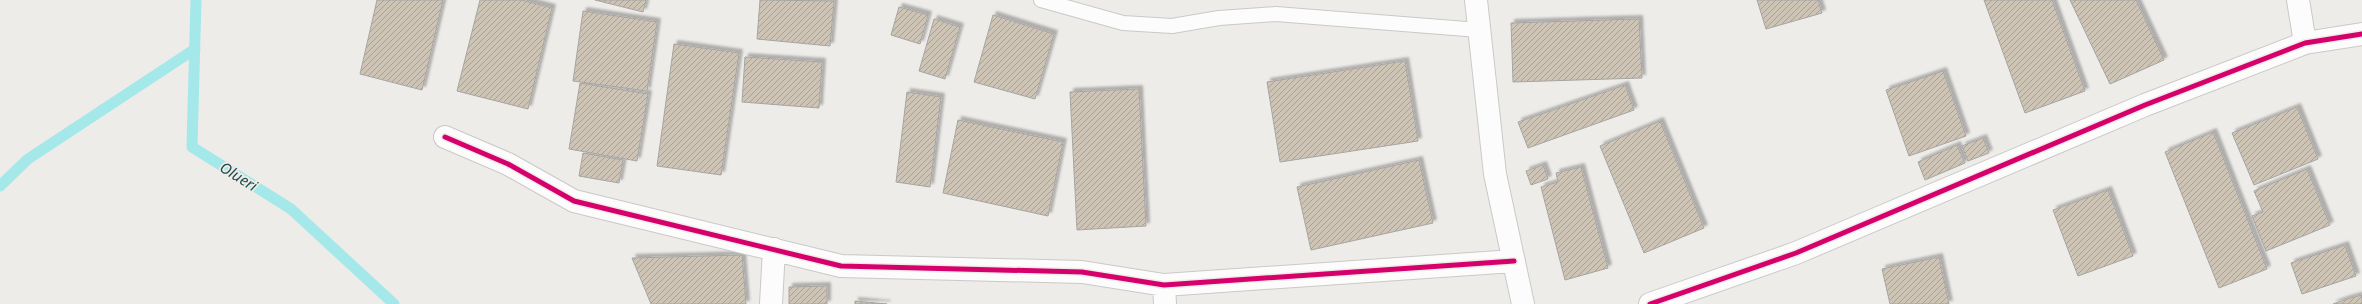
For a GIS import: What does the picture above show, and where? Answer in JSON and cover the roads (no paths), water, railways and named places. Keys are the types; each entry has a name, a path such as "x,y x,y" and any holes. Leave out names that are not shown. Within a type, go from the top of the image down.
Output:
{"street":[{"path":"1476,0 1495,174 1523,304"},
{"path":"2298,0 2305,42"},
{"path":"1650,304 1796,253 2145,105 2305,42 2362,34"},
{"path":"445,137 508,164 574,201 841,266 1082,272 1164,294 1514,261"},
{"path":"771,304 774,249"}],"lane":[{"path":"1041,0 1123,23 1172,26 1219,18 1276,14 1479,30"}],"waterway":[{"name":"Olueri","path":"196,0 192,147 291,209 394,304"},
{"path":"0,186 28,159 195,49"}]}
